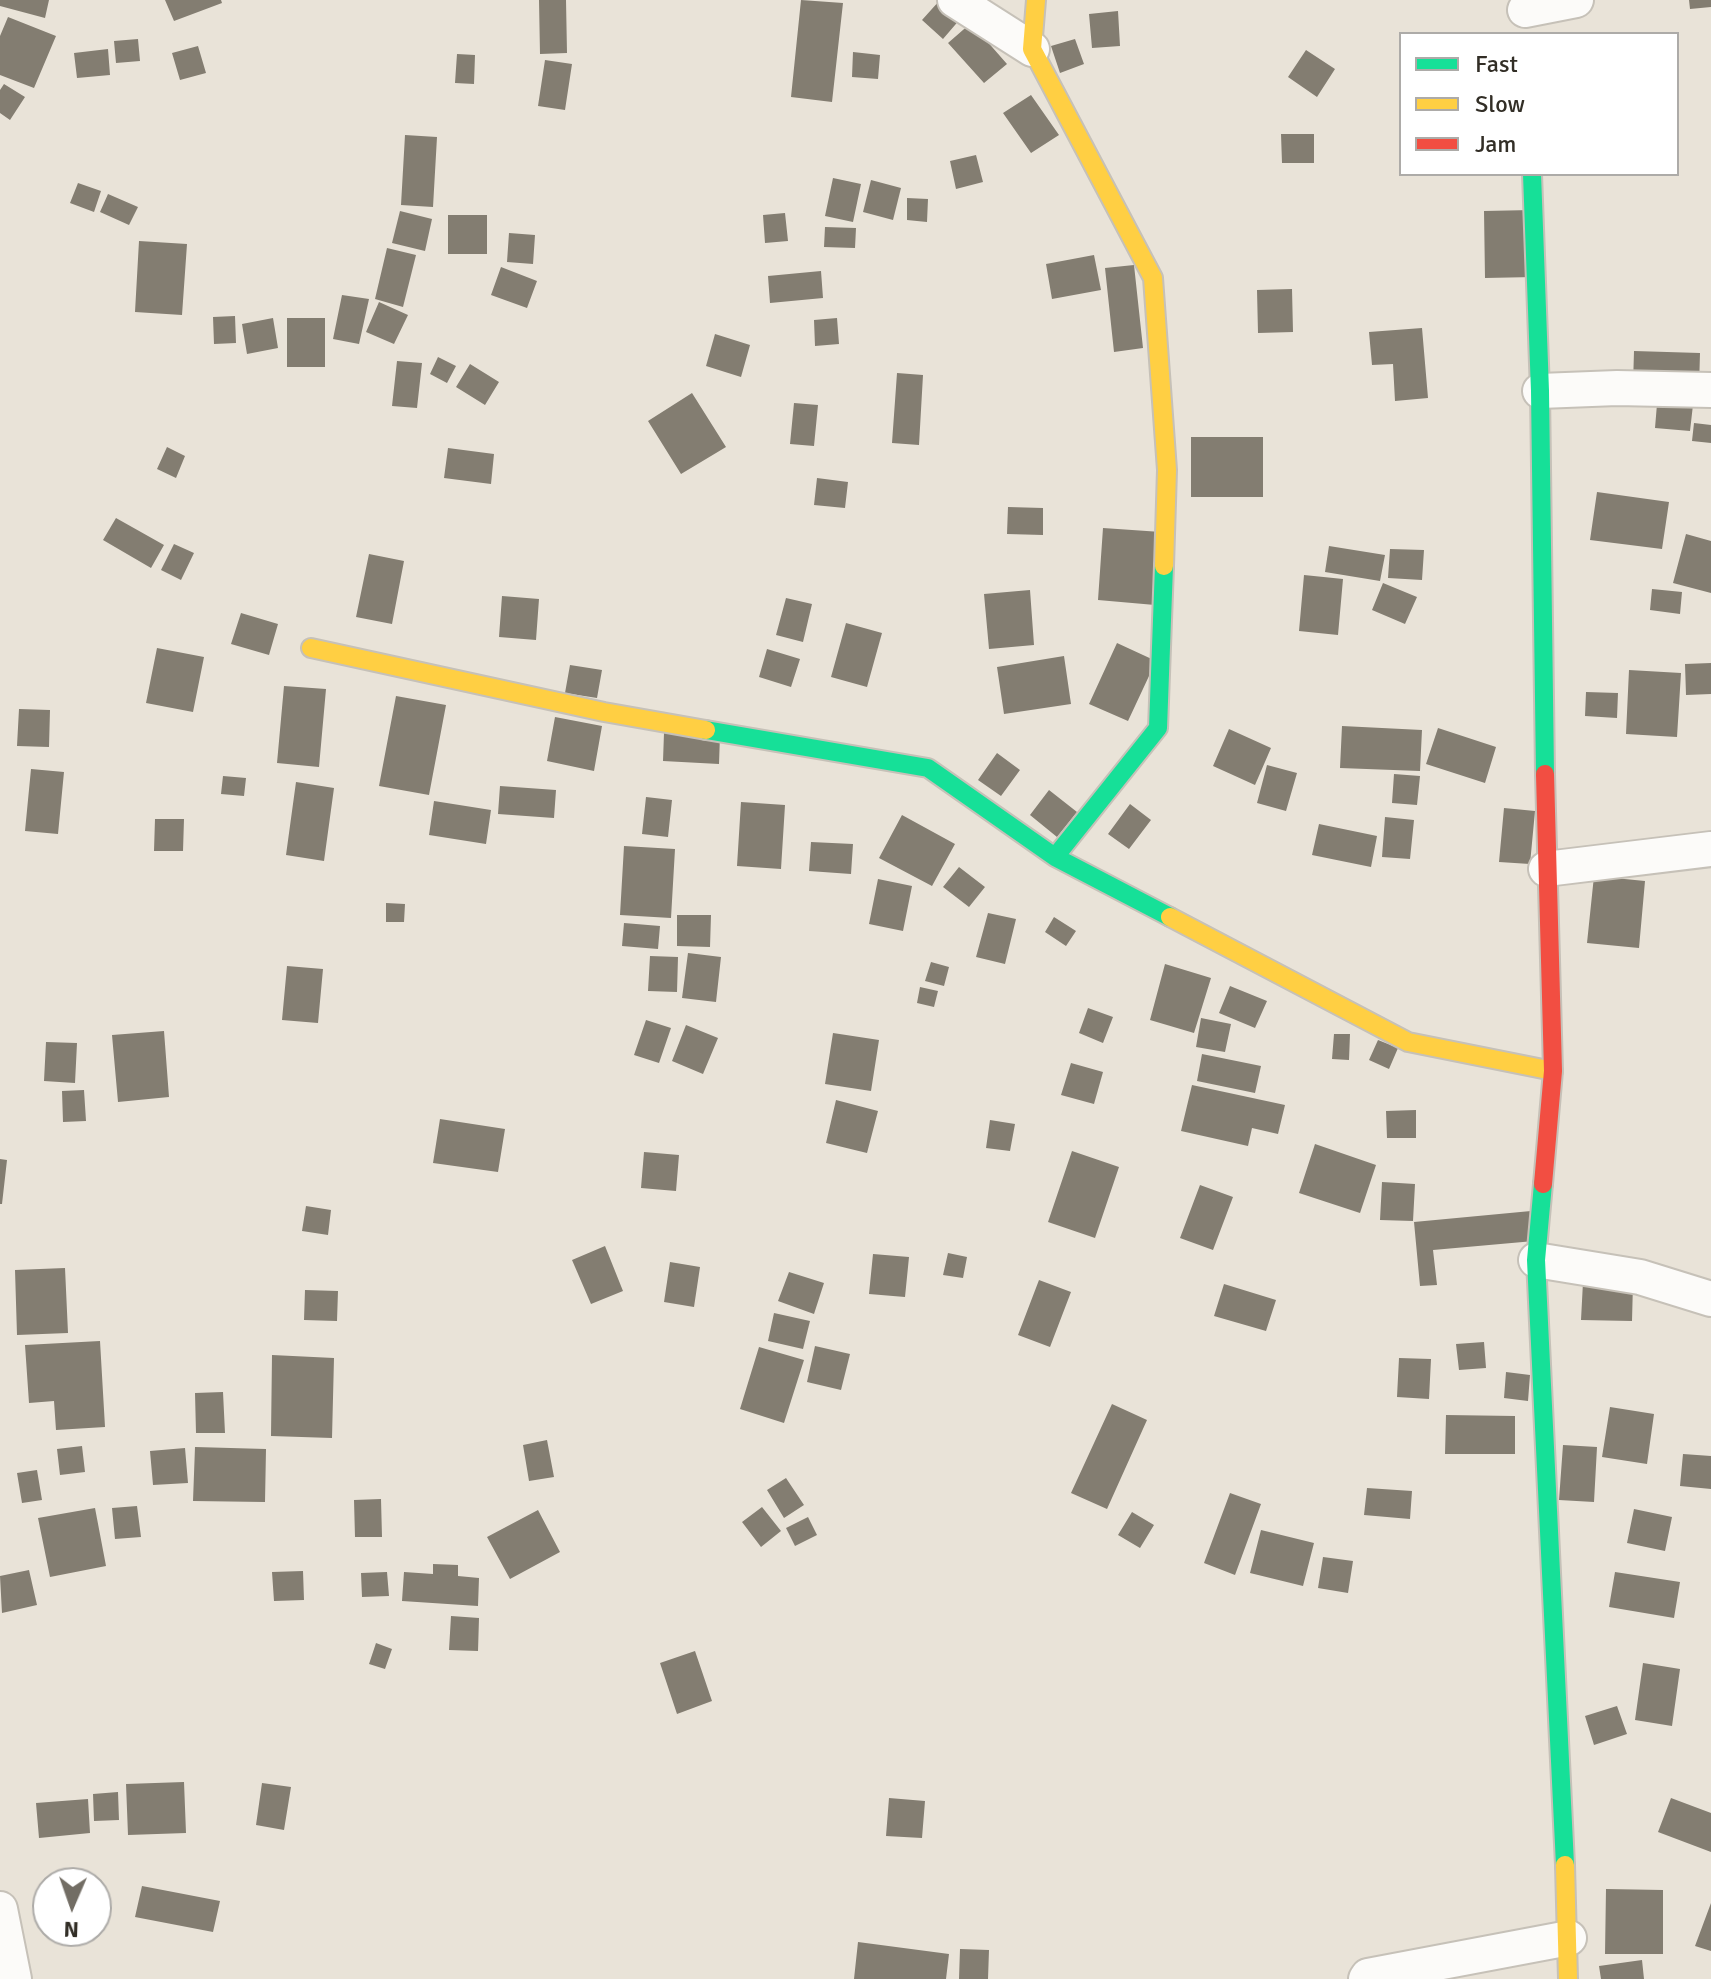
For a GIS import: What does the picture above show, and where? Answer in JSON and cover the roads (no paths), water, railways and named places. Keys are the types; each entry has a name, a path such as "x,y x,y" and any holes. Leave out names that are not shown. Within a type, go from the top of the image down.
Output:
{"street":[{"path":"955,0 1032,49 1153,278 1167,470 1158,728 1055,857"},
{"path":"1032,49 1036,0"},
{"path":"1525,15 1576,0"},
{"path":"1532,176 1540,391 1546,869 1553,1071 1536,1260 1569,1938 1568,1979"},
{"path":"1540,391 1617,388 1711,390"},
{"path":"311,648 604,712 928,768 1055,857 1408,1042 1553,1071"},
{"path":"1546,869 1711,849"},
{"path":"1536,1260 1640,1277 1711,1299"},
{"path":"0,1909 14,1979"},
{"path":"1366,1979 1368,1976 1569,1938"}]}
